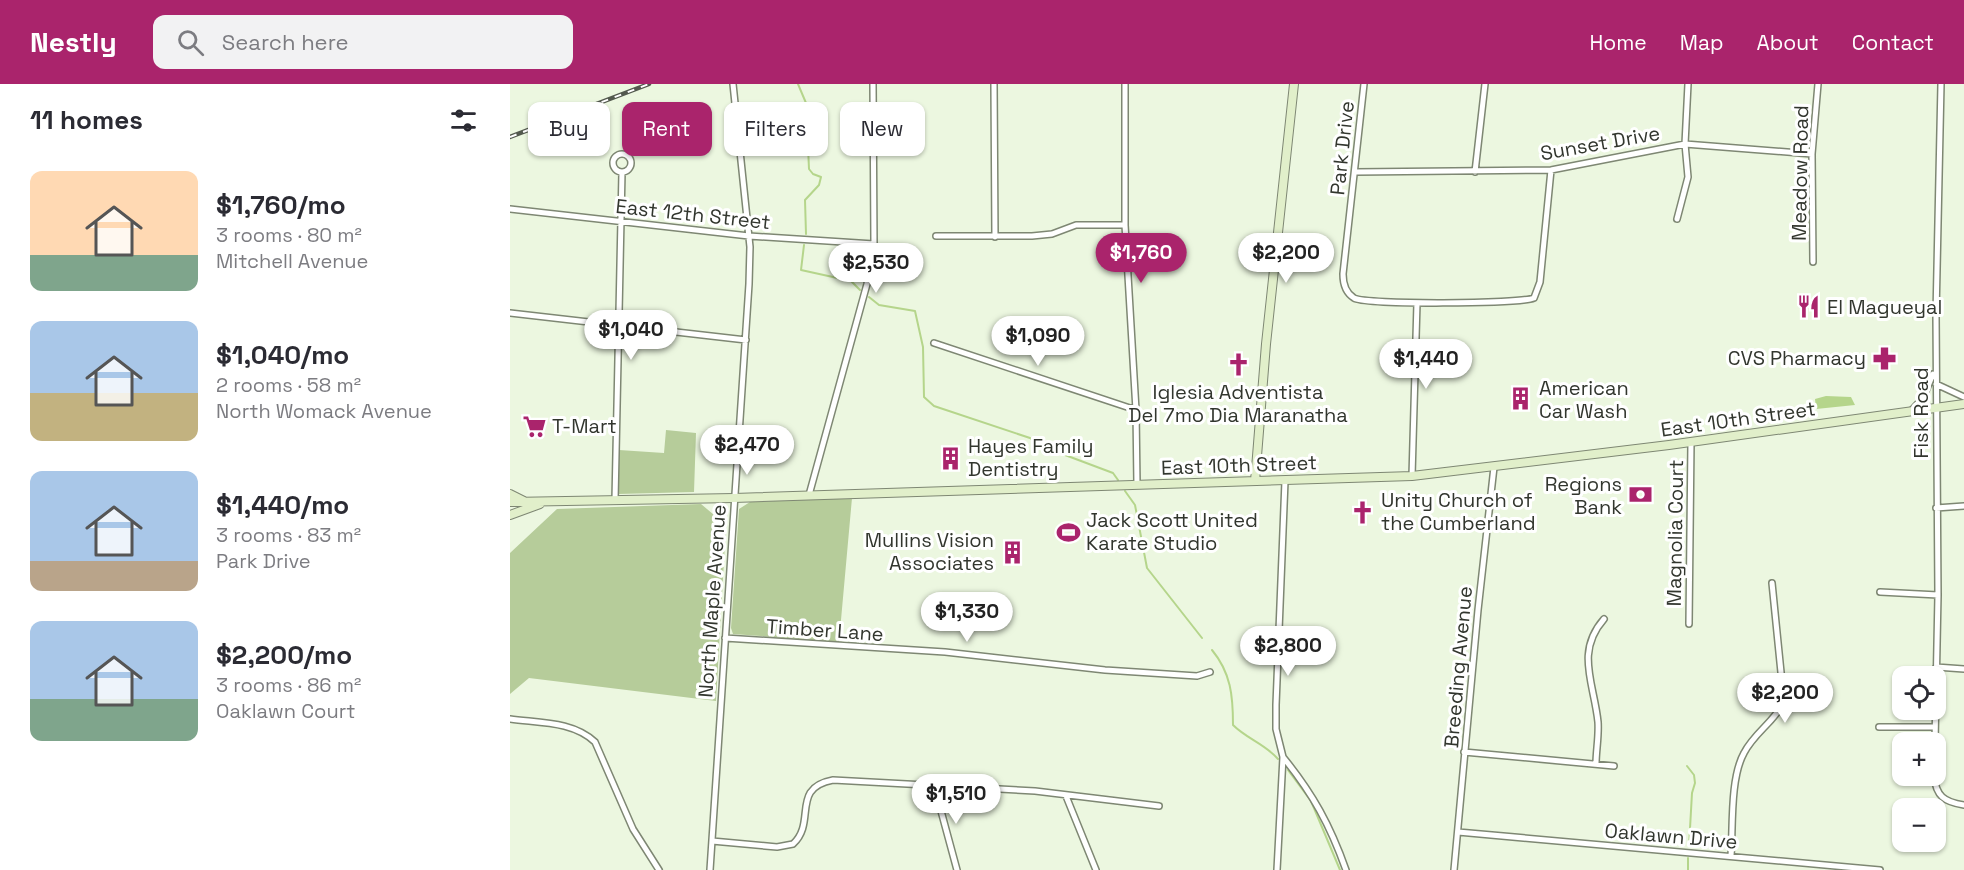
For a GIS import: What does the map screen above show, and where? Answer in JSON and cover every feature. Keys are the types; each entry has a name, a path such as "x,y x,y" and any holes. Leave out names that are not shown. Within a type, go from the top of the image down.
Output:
{"main road":[{"path":"1255,482 1266,345 1294,84"},
{"name":"East 10th Street","path":"510,502 734,498 1412,476 1691,442 1964,404"},
{"path":"510,494 526,502"},
{"path":"510,514 548,502"}],"street":[{"name":"North Maple Avenue","path":"710,870 746,340 749,236 733,84"},
{"path":"809,495 867,284 874,244 873,84"},
{"path":"994,84 995,237"},
{"path":"1125,84 1125,225 1136,410 1137,485"},
{"name":"Park Drive","path":"1364,84 1343,282 1353,297 1366,302 1417,303 1516,303 1534,298 1540,282 1551,170"},
{"path":"1475,172 1485,84"},
{"path":"1677,219 1688,177 1685,144 1688,84"},
{"name":"Meadow Road","path":"1813,262 1812,154 1818,84"},
{"name":"Fisk Road","path":"1936,666 1938,595 1936,421 1939,408 1936,363 1941,84"},
{"name":"Sunset Drive","path":"1356,172 1551,170 1685,144 1812,154"},
{"path":"615,500 620,325 619,222 622,172"},
{"name":"East 12th Street","path":"510,209 749,236 874,244"},
{"path":"936,236 995,237 1052,234 1076,225 1125,225"},
{"path":"1412,476 1417,303"},
{"path":"510,313 746,340"},
{"path":"934,343 1136,410"},
{"path":"1909,412 1919,404 1927,391 1936,363"},
{"path":"1936,384 1964,397"},
{"name":"Magnolia Court","path":"1689,624 1691,442"},
{"name":"Breeding Avenue","path":"1454,870 1494,467"},
{"path":"1277,870 1283,757 1276,729 1276,705 1285,481"},
{"path":"1936,508 1964,506"},
{"path":"1731,856 1736,781 1742,755 1752,740 1777,716 1784,702 1772,583"},
{"path":"1881,592 1938,595"},
{"path":"1596,764 1598,725 1588,663 1590,638 1604,619"},
{"name":"Timber Lane","path":"725,638 945,652 1105,670 1197,676 1210,672"},
{"path":"1946,668 1964,669"},
{"path":"510,719 568,726 586,733 595,742 633,829 659,870"},
{"name":"Fisk Road","path":"1935,720 1935,732"},
{"path":"1879,727 1935,727"},
{"path":"1464,752 1614,766"},
{"path":"1283,757 1304,781 1320,808 1346,870"},
{"path":"712,841 777,847 793,844 801,833 810,790 825,782 1035,791 1159,806"},
{"path":"934,785 957,870"},
{"path":"1935,786 1936,793 1948,803 1964,805"},
{"path":"1066,796 1096,870"},
{"name":"Oaklawn Drive","path":"1458,832 1880,870"}],"shaded area":[{"path":"1826,396 1851,397 1855,405 1816,409 1815,399"},
{"path":"666,430 696,433 694,492 618,494 619,450 664,453"},
{"path":"852,498 839,642 733,634 731,628 739,509 750,502"},
{"path":"701,504 726,525 716,701 529,678 510,694 510,553 557,509"}],"waterway":[{"path":"798,84 806,103 809,169 813,174 821,177 819,185 805,200 806,234"},
{"path":"804,245 801,270 851,281 860,290"},
{"path":"869,297 879,305 915,311 923,347 924,397 934,406 1030,438 1041,446 1113,473 1118,480"},
{"path":"1125,491 1135,505 1147,568 1202,638"},
{"path":"1212,650 1223,667 1230,685 1233,725 1278,759"},
{"path":"1687,766 1694,775 1695,783 1692,793 1689,846"},
{"path":"1288,770 1311,801 1340,870"},
{"path":"1688,858 1688,870"}],"railway":[{"path":"510,137 649,84"}],"place":[{"name":"El Magueyal","path":"1809,307"},
{"name":"CVS Pharmacy","path":"1884,358"},
{"name":"Iglesia Adventista Del 7mo Dia Maranatha","path":"1238,365"},
{"name":"American Car Wash","path":"1521,399"},
{"name":"T-Mart","path":"534,426"},
{"name":"Hayes Family Dentistry","path":"950,458"},
{"name":"Regions Bank","path":"1640,495"},
{"name":"Unity Church of the Cumberland","path":"1363,512"},
{"name":"Jack Scott United Karate Studio","path":"1068,532"},
{"name":"Mullins Vision Associates","path":"1012,552"}]}
